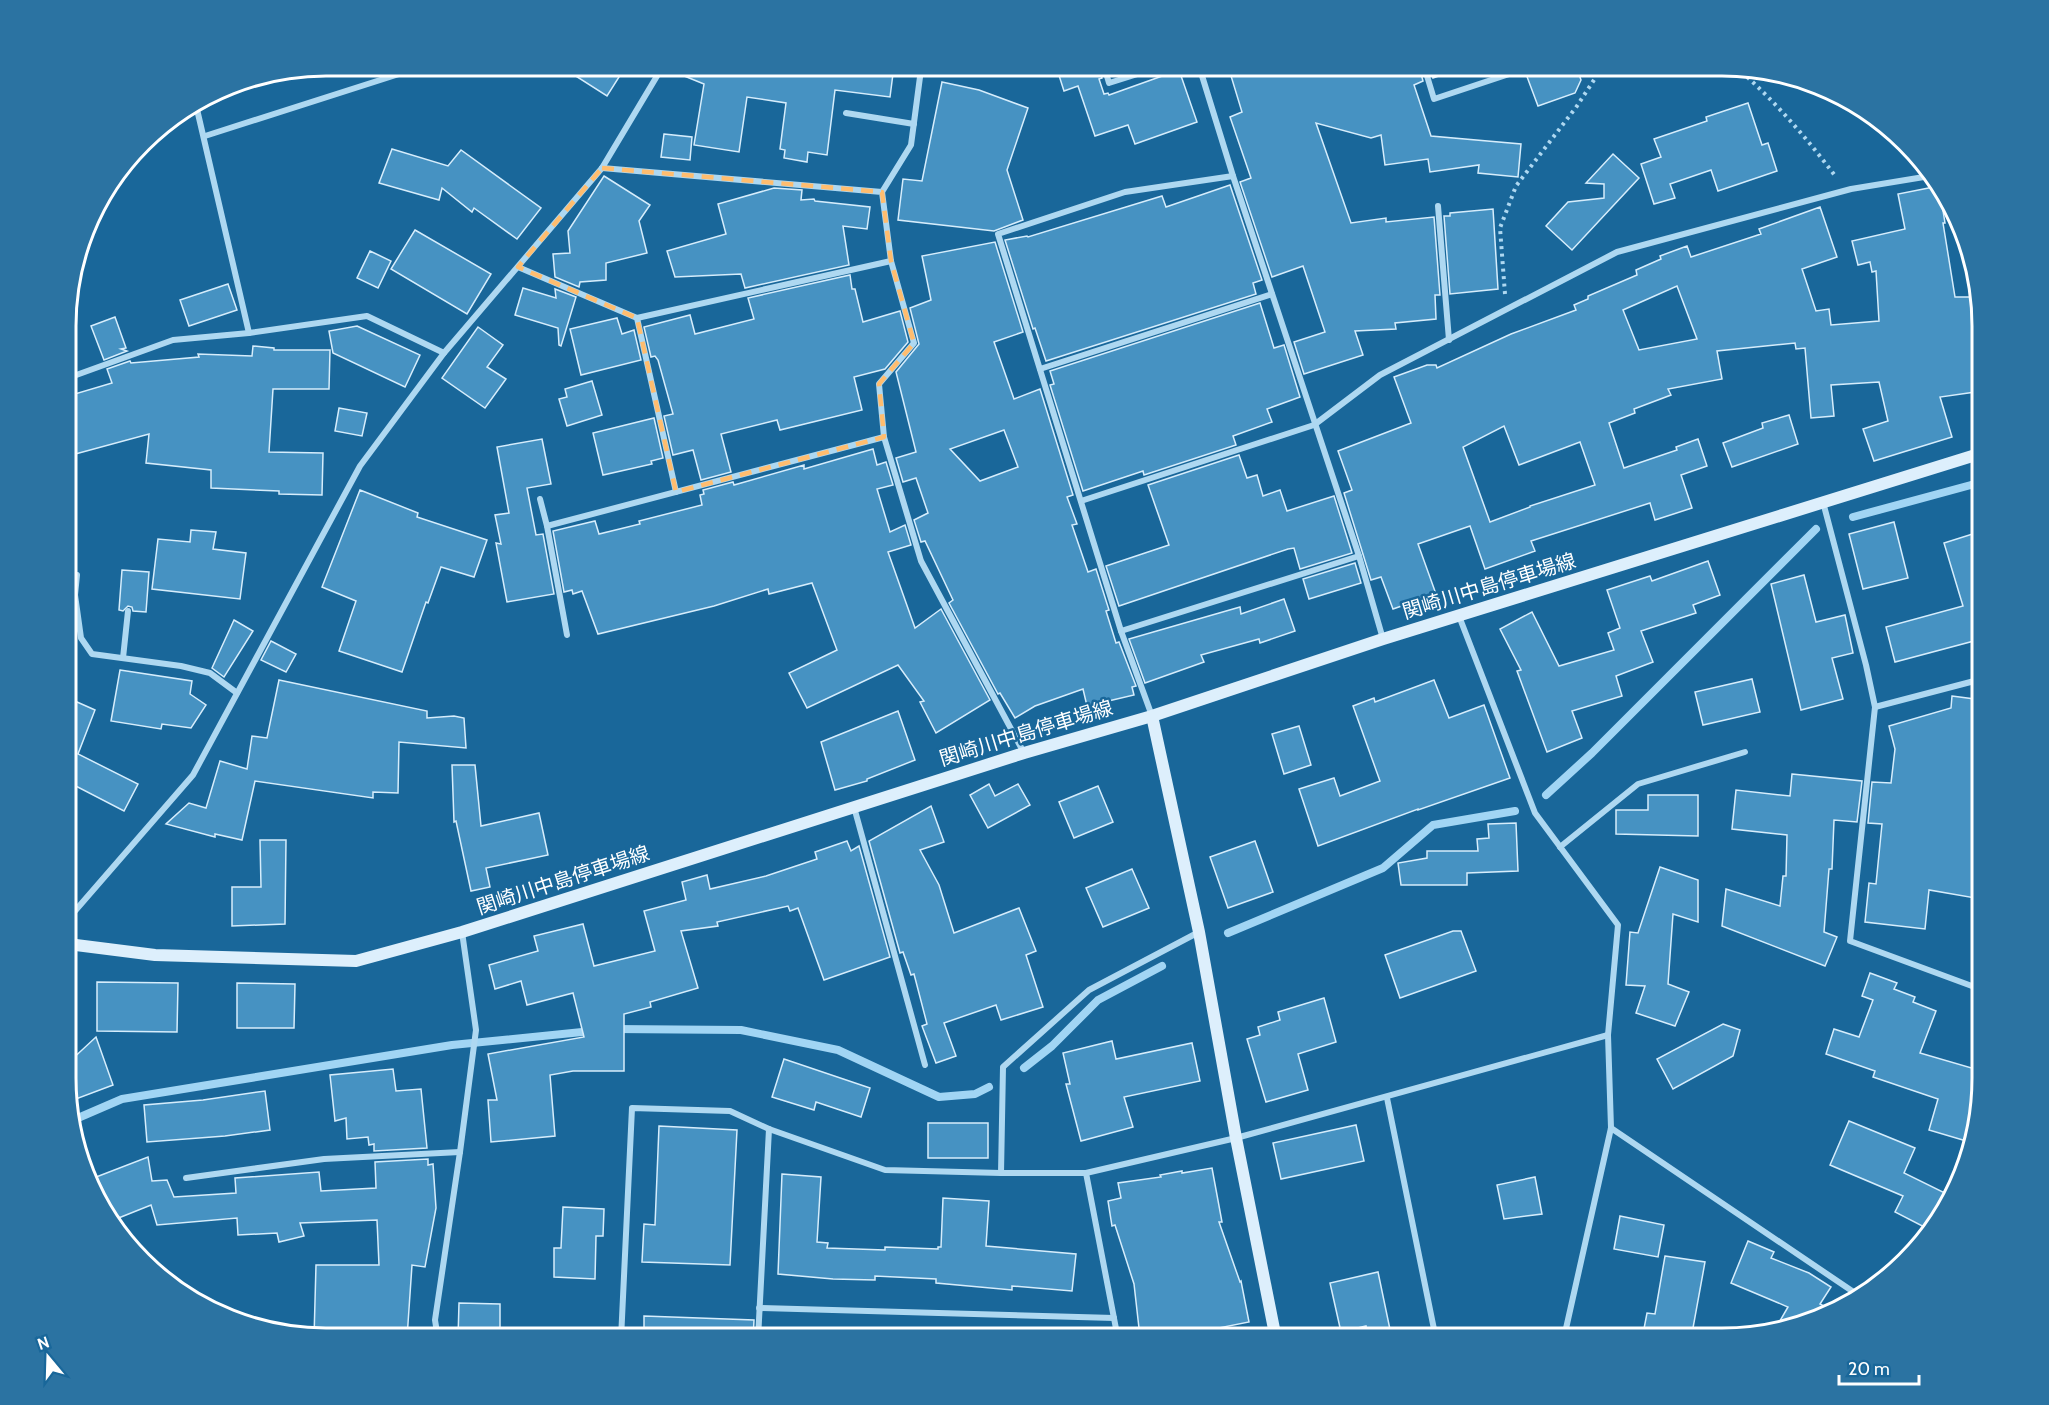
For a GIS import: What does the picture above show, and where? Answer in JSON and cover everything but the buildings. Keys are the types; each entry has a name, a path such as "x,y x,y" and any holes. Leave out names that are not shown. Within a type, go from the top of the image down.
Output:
{"main road":[{"name":"関崎川中島停車場線","path":"76,945 155,955 356,961 462,932 1024,753 1152,716 1383,639 1972,456"},
{"path":"1152,716 1199,932 1236,1138 1274,1328"}],"street":[{"path":"205,136 393,76"},
{"path":"76,911 193,775 360,466 444,353 602,168 657,76"},
{"path":"1107,76 1109,83 1131,76"},
{"path":"1202,76 1314,425 1359,556 1383,639"},
{"path":"1427,76 1434,99 1503,76"},
{"path":"920,77 911,146 882,192 891,261 914,343 879,384 884,437 921,561 1024,753"},
{"path":"198,112 249,333"},
{"path":"846,113 914,124"},
{"path":"602,168 882,192"},
{"path":"1152,716 1121,631 998,234 1125,192 1233,176"},
{"path":"1081,501 1314,425 1380,375 1617,252 1842,192 1923,177"},
{"path":"1438,206 1449,340"},
{"path":"518,267 637,318 891,261"},
{"path":"1040,369 1272,294"},
{"path":"76,375 173,340 249,333 367,316 444,353"},
{"path":"637,318 676,492"},
{"path":"547,526 884,437"},
{"path":"540,499 567,635"},
{"path":"1823,502 1875,707 1850,941 1972,986"},
{"path":"1121,631 1359,556"},
{"path":"76,584 77,574"},
{"path":"76,602 81,638 92,654 181,666 210,674 237,693"},
{"path":"123,658 128,611"},
{"path":"1460,616 1535,813 1618,925 1608,1035 1611,1128 1565,1328"},
{"path":"1875,707 1972,682"},
{"path":"1560,847 1638,784 1745,752"},
{"path":"854,807 925,1065"},
{"path":"436,1328 435,1320 476,1030 462,932"},
{"path":"1001,1173 1002,1067 1089,990 1199,932"},
{"path":"622,1328 632,1108 730,1111 769,1130 885,1170 1086,1173 1236,1138 1608,1035"},
{"path":"1387,1098 1434,1328"},
{"path":"1611,1128 1853,1291"},
{"path":"758,1328 769,1130"},
{"path":"186,1178 324,1159 460,1152"},
{"path":"1086,1173 1116,1328"},
{"path":"759,1308 1114,1318"}],"path":[{"path":"1507,310 1500,228 1516,186 1597,76"},
{"path":"1749,78 1812,145 1839,183 1842,192"}],"highlighted area":[{"path":"602,168 882,192 891,261 914,343 879,384 884,437 676,492 637,318 518,267"}],"waterway":[{"path":"1853,517 1972,485"},
{"path":"1546,795 1592,753 1816,529"},
{"path":"1228,933 1383,868 1433,825 1515,811"},
{"path":"1024,1068 1052,1046 1098,1000 1162,966"},
{"path":"614,1029 741,1030 838,1050 939,1097 975,1094 989,1087"},
{"path":"80,1117 122,1099 452,1045 592,1031"}]}
